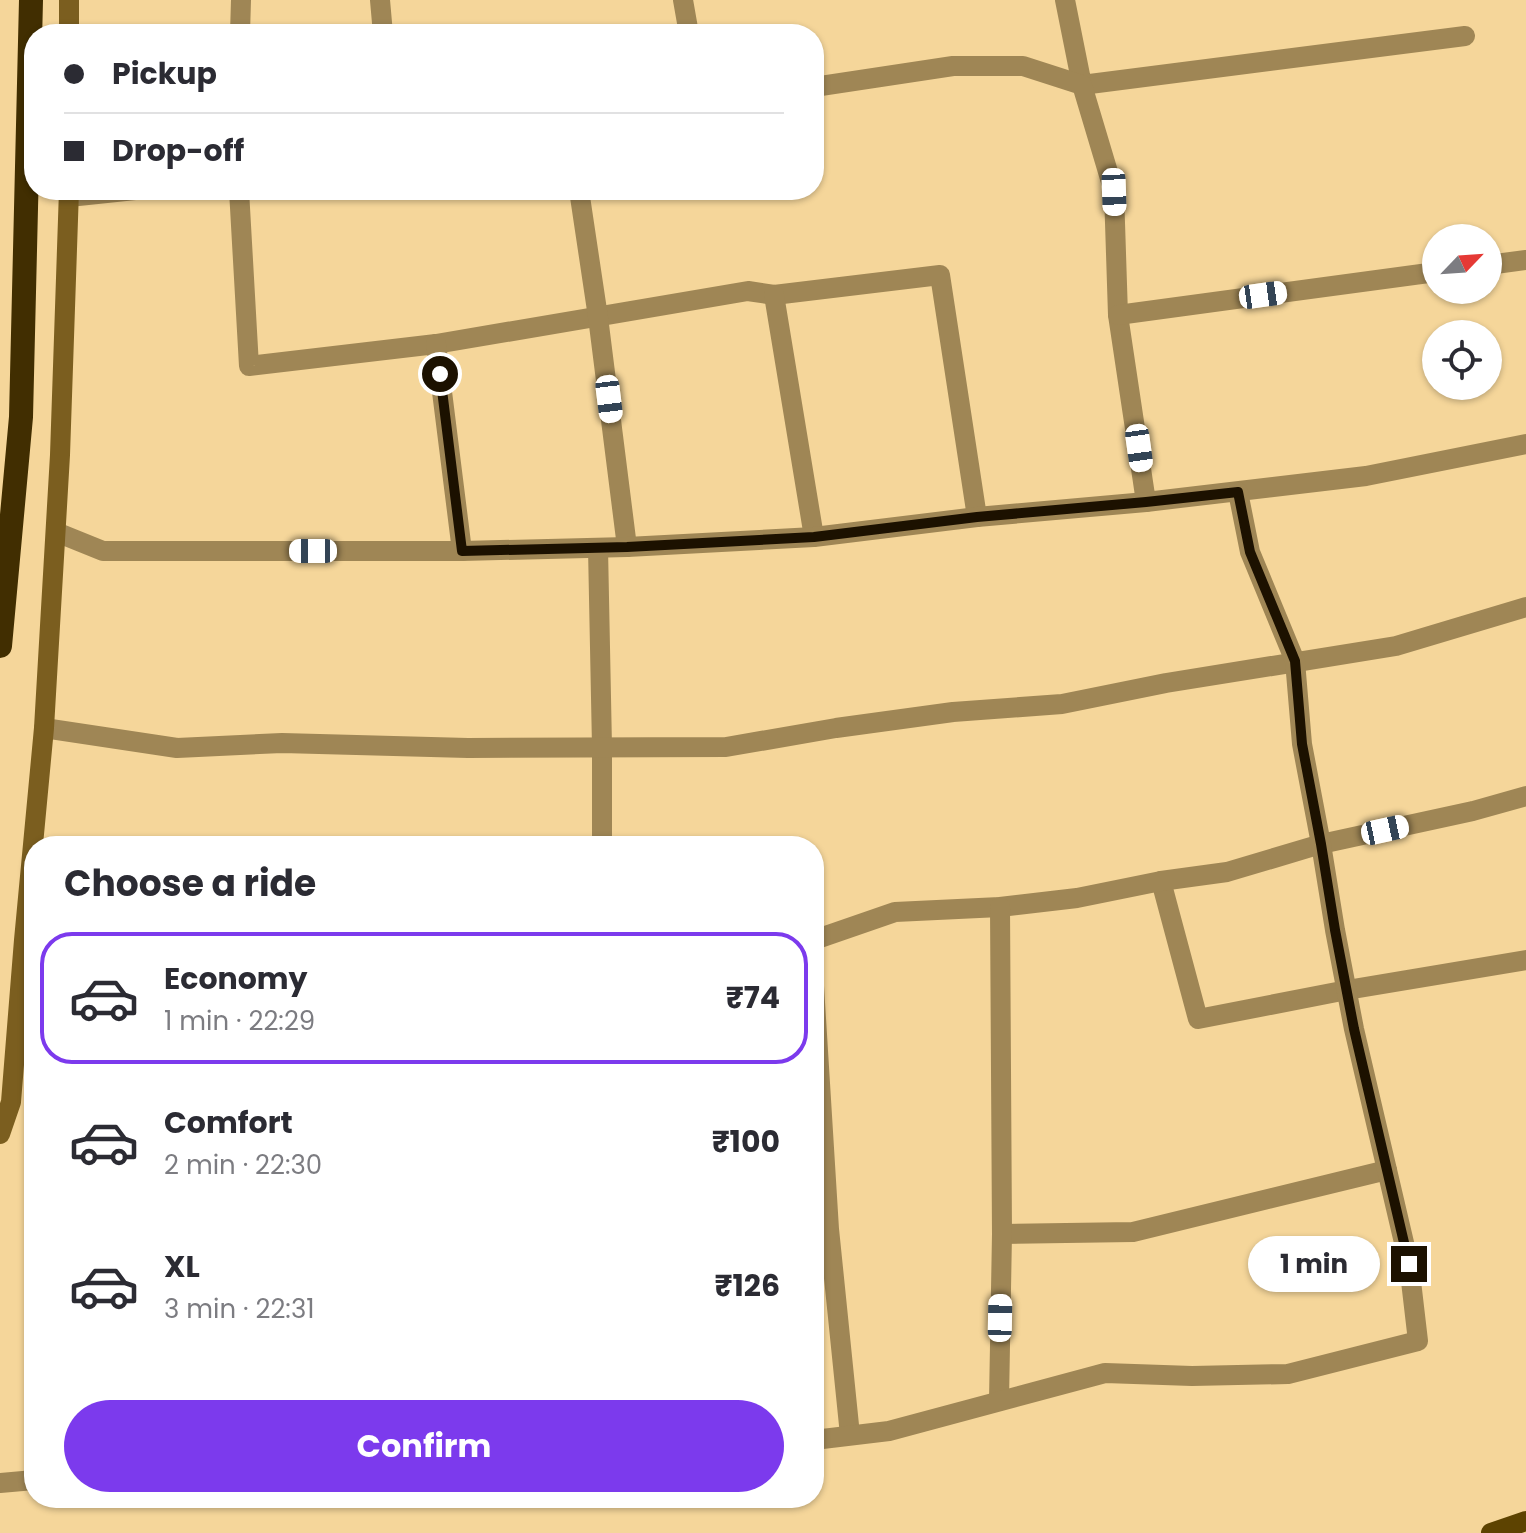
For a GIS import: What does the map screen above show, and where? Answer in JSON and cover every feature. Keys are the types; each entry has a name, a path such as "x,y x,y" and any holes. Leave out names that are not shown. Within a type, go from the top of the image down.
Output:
{"highway":[{"path":"30,24 31,0"},
{"path":"0,646 21,417 25,200"}],"main road":[{"path":"1491,1533 1526,1521"}],"street":[{"path":"69,0 69,24"},
{"path":"240,24 241,0"},
{"path":"380,0 382,24"},
{"path":"683,0 687,24"},
{"path":"1065,0 1082,85 1114,192 1118,315 1146,502"},
{"path":"824,85 953,66 1023,66 1082,85 1465,36"},
{"path":"36,836 56,532 69,200"},
{"path":"240,200 249,366 436,344 748,291 774,295 940,275 977,517"},
{"path":"580,200 627,547"},
{"path":"1502,263 1526,260"},
{"path":"1118,315 1422,274"},
{"path":"774,295 814,537"},
{"path":"436,344 462,551"},
{"path":"56,532 103,551 462,551 627,547 814,537 1366,476 1526,444"},
{"path":"824,1439 889,1431 1105,1373 1192,1376 1288,1374 1418,1341 1409,1264 1354,1029 1335,930 1302,744 1295,661 1250,552 1238,492"},
{"path":"598,548 602,836"},
{"path":"44,728 177,748 282,743 468,748 726,747 953,712 1062,704 1166,683 1396,646 1526,607"},
{"path":"824,937 895,912 1000,907 1077,898 1161,881 1227,872 1321,844 1473,811 1526,796"},
{"path":"1161,881 1198,1019 1526,960"},
{"path":"999,1401 1002,1234 1000,907"},
{"path":"0,1134 11,1102 24,986"},
{"path":"1002,1234 1133,1232 1387,1170"},
{"path":"824,1244 850,1435"},
{"path":"0,1483 24,1481"}],"route":[{"path":"440,374 462,551 627,547 814,537 977,517 1238,492 1250,552 1295,661 1302,744 1335,930 1354,1029 1409,1264"}]}
